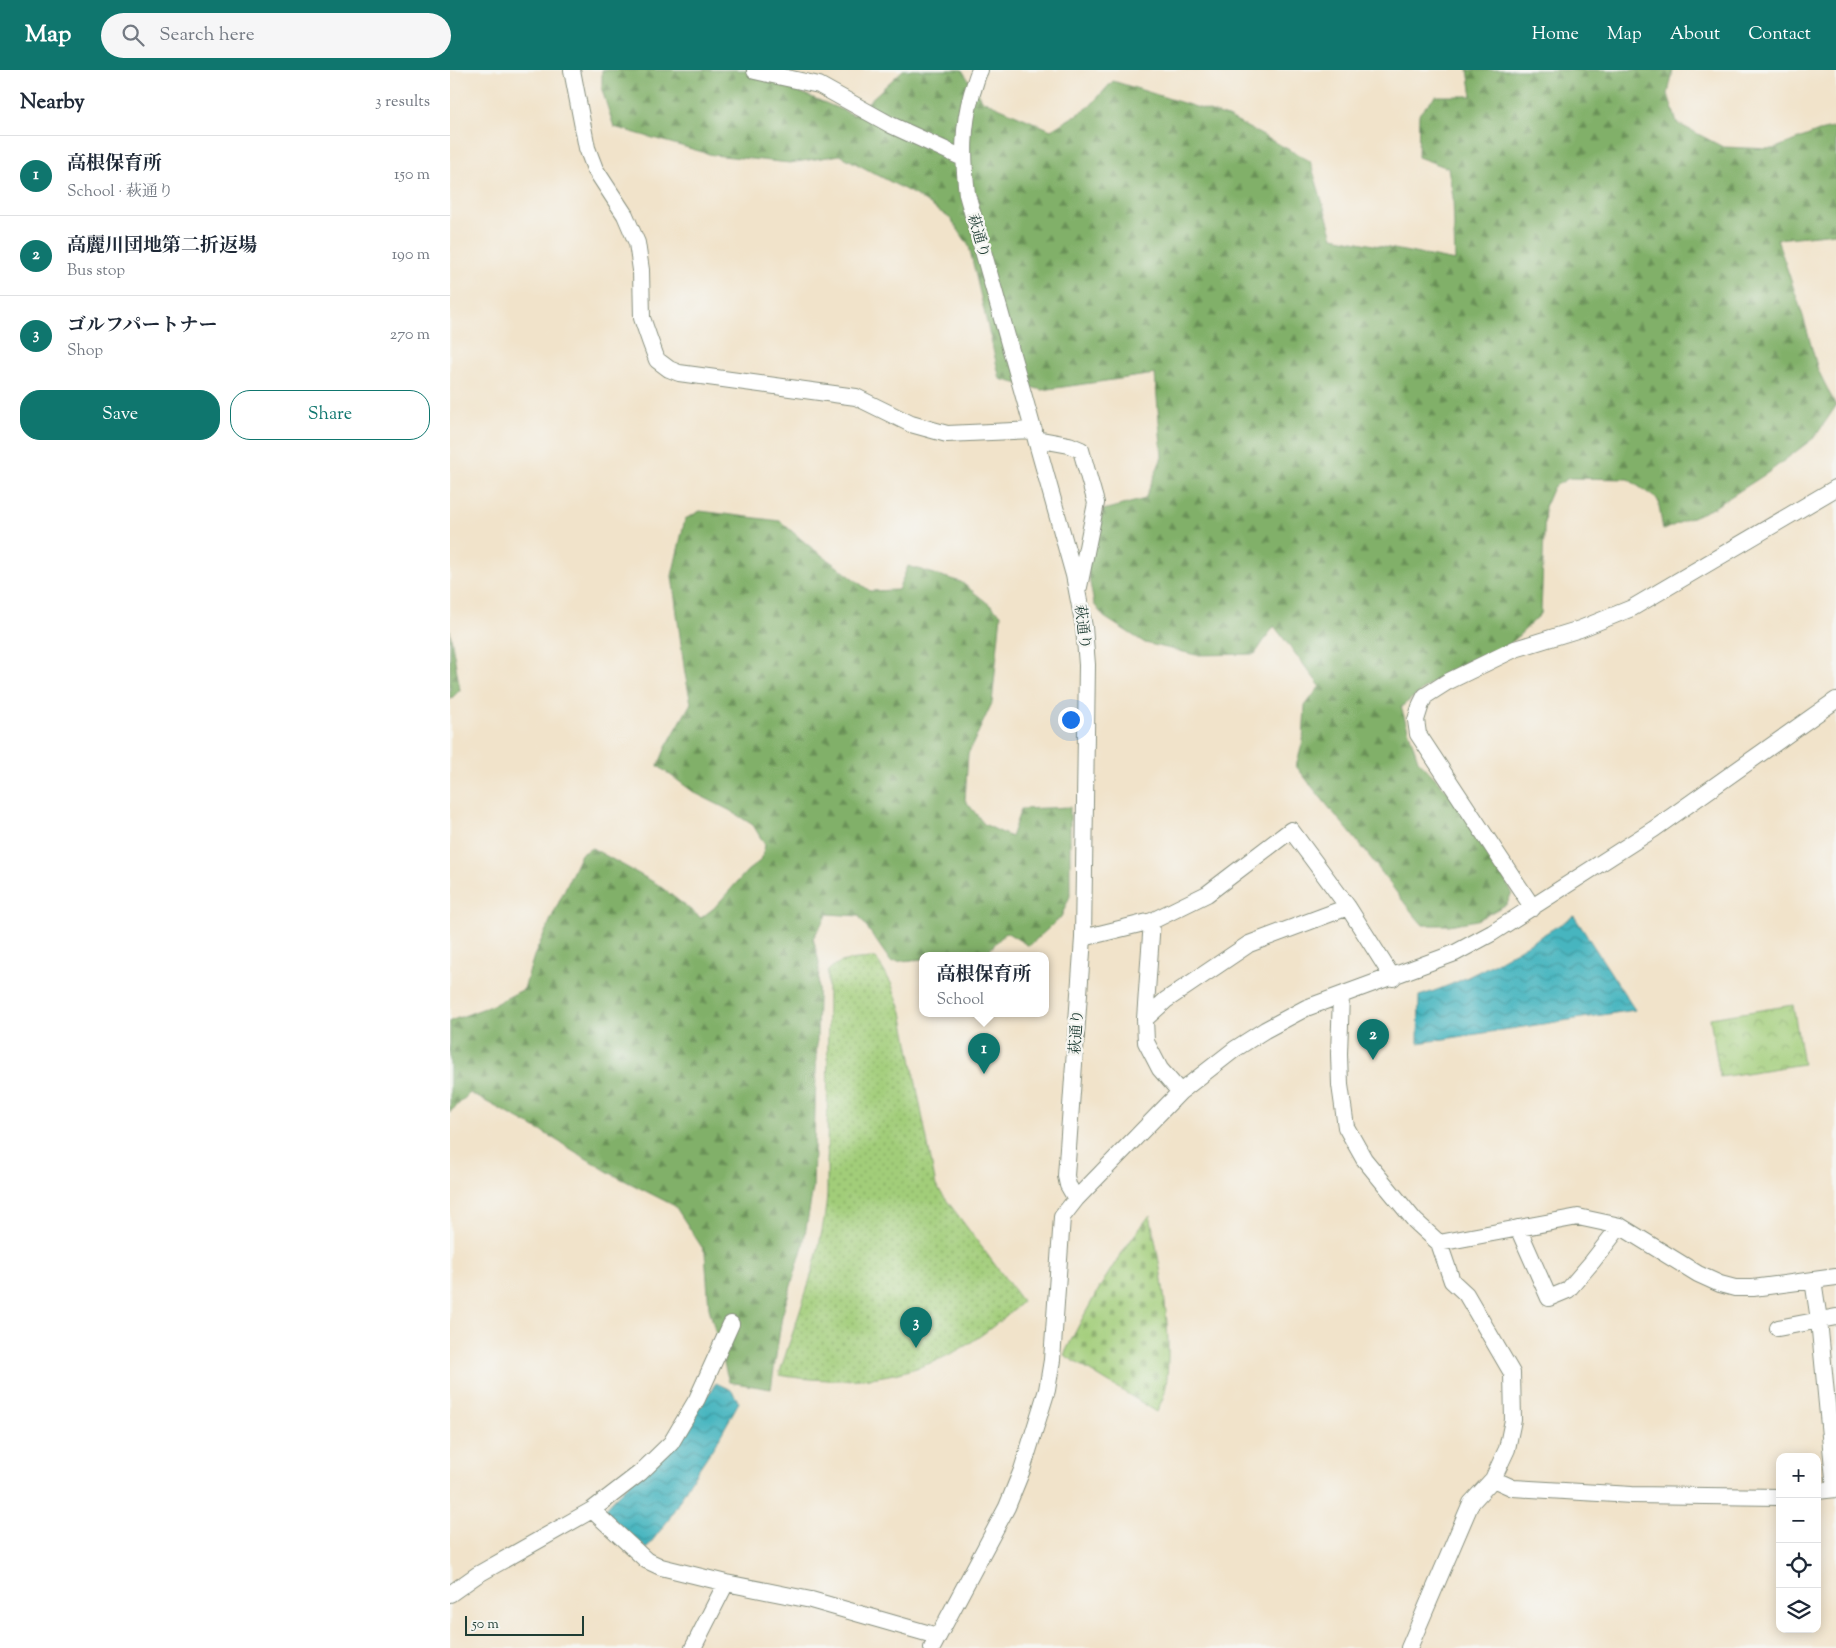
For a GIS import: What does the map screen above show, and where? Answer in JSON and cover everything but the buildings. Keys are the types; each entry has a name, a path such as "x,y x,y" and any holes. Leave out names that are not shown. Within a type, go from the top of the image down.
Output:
{"street":[{"path":"572,70 587,148 595,169 625,215 637,242 641,270 642,318 657,360 669,369 679,373 856,397 911,424 947,434 1035,435 1069,444 1081,450 1096,503 1078,592"},
{"name":"萩通り","path":"980,70 968,108 964,131 963,158 967,194 1078,592 1084,627 1087,665 1083,938 1066,1176 1076,1199"},
{"path":"755,71 819,85 891,125 963,158"},
{"path":"1533,908 1418,734 1416,720 1425,696 1447,682 1515,649 1580,629 1632,608 1836,488"},
{"path":"592,1510 646,1560 661,1567 726,1583 811,1600 934,1642 1006,1507 1025,1461 1047,1390 1052,1360 1062,1217 1076,1199 1180,1092 1235,1049 1306,1008 1455,954 1533,908 1654,829 1836,700"},
{"path":"1083,938 1152,921 1207,894 1291,830 1348,907 1392,978"},
{"path":"1145,1019 1166,1000 1249,944 1348,907"},
{"path":"1152,921 1145,1019 1146,1042 1160,1069 1180,1092"},
{"path":"1341,995 1339,1062 1346,1127 1370,1166 1415,1221 1439,1243 1452,1281 1466,1294 1512,1373 1513,1420 1507,1449 1493,1479 1471,1503 1409,1648"},
{"path":"1439,1243 1578,1217 1620,1226 1698,1274 1720,1284 1735,1288 1753,1288 1836,1276"},
{"path":"1518,1228 1550,1298 1568,1290 1620,1226"},
{"path":"1813,1280 1819,1320 1835,1489 1821,1491"},
{"path":"1778,1328 1836,1317"},
{"path":"450,1594 477,1574 592,1510 640,1473 671,1443 697,1399 730,1324"},
{"path":"1493,1479 1513,1488 1632,1495 1776,1496"},
{"path":"693,1648 726,1583"}],"green space":[{"path":"602,70 747,70 854,115 903,70 962,70 982,100 1051,130 1089,107 1113,81 1228,117 1310,161 1333,237 1455,261 1453,197 1448,168 1418,157 1419,114 1435,96 1472,96 1468,70 1673,70 1668,94 1677,123 1723,147 1773,149 1819,131 1836,127 1836,233 1777,239 1803,316 1818,370 1836,406 1815,437 1769,472 1713,508 1663,530 1658,500 1628,479 1569,478 1553,487 1545,506 1541,614 1510,644 1434,681 1401,707 1418,760 1459,803 1512,892 1507,904 1477,920 1449,925 1423,925 1296,766 1303,741 1305,706 1320,686 1274,626 1255,654 1196,655 1145,643 1104,617 1094,604 1087,567 1103,510 1145,499 1162,457 1155,374 1042,390 1000,379 969,246 951,219 917,196 840,155 790,163 713,155 614,127 602,90"},
{"path":"700,511 780,521 808,545 870,591 898,590 908,566 961,582 1001,614 992,703 968,754 965,800 984,824 1011,837 1021,809 1070,807 1070,896 1061,917 1029,946 1006,932 988,952 919,952 919,959 891,962 859,916 828,914 813,938 819,962 813,1188 803,1246 782,1316 771,1389 729,1382 709,1308 705,1252 675,1206 610,1173 543,1132 470,1093 450,1112 450,1021 493,1005 524,989 534,956 581,854 592,848 657,884 701,918 714,908 747,871 761,860 765,845 753,825 729,810 695,793 658,766 666,747 691,703 685,674 672,576 685,519"},
{"path":"450,631 460,690 450,700"},
{"path":"876,958 891,983 902,1012 936,1186 1022,1301 1000,1321 965,1346 921,1366 898,1373 851,1380 827,1380 779,1375 808,1286 820,1241 827,1195 828,971 844,961"},
{"path":"1793,1005 1803,1064 1720,1077 1710,1018"},
{"path":"1150,1215 1165,1300 1168,1344 1166,1386 1157,1412 1064,1355 1103,1282"}],"water":[{"path":"1574,916 1635,1010 1418,1043 1419,996 1460,981 1518,950"},
{"path":"716,1383 731,1390 739,1402 669,1519 646,1549 604,1510 701,1405"}],"place":[{"name":"高麗川団地第二折返場","path":"1373,1060"},
{"name":"高根保育所","path":"984,1074"},
{"name":"ゴルフパートナー","path":"916,1348"}]}
